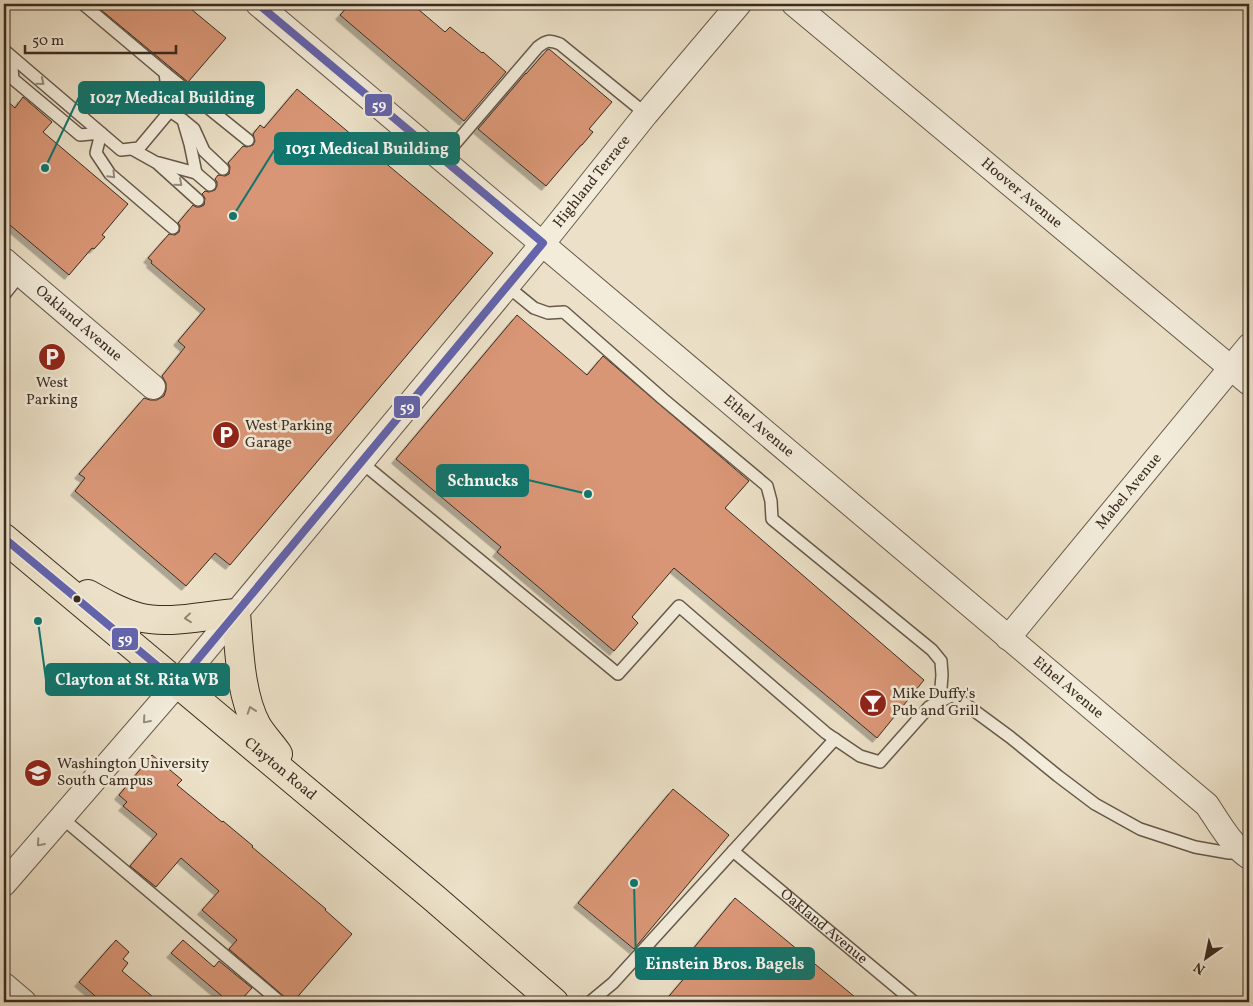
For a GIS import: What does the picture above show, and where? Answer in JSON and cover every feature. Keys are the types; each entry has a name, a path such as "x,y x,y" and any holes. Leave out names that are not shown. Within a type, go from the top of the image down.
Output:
{"main road":[{"name":"Clayton Road","path":"4,538 441,904 554,1002"},
{"path":"42,570 111,606 139,617 168,620 236,613 242,676 250,710 258,727 308,793"}],"street":[{"name":"Ethel Avenue","path":"258,4 1207,805 1224,830 1246,855"},
{"name":"Highland Terrace","path":"4,884 178,683 542,244 646,114 739,4"},
{"name":"Hoover Avenue","path":"794,4 1249,383"},
{"name":"Oakland Avenue","path":"12,268 153,387"},
{"name":"Mabel Avenue","path":"1008,638 1249,346"},
{"path":"4,984 24,1002"}],"lane":[{"path":"83,4 248,140"},
{"path":"442,159 538,47 550,40 560,44 646,114"},
{"path":"8,53 121,150 140,148 170,111 165,73"},
{"path":"170,111 194,129 204,150 223,169"},
{"path":"183,120 196,173"},
{"path":"101,133 96,153 110,174 173,228"},
{"path":"132,149 157,163 198,200"},
{"path":"157,163 196,173 210,185"},
{"path":"4,295 12,268"},
{"path":"507,286 534,308 548,313 564,312 663,399 767,486 771,500 772,519 932,650 941,661 940,701"},
{"path":"361,462 618,674 678,606 826,733 860,756 880,762 929,707 953,695 1095,804 1140,829 1195,847 1246,855"},
{"path":"590,1002 613,983 835,739"},
{"path":"62,818 280,1002"},
{"name":"Oakland Avenue","path":"733,851 914,1002"}],"building":[{"path":"94,4 185,4 226,38 188,82"},
{"path":"350,4 412,4 445,32 450,27 506,72 464,121 340,15"},
{"path":"549,49 612,102 589,129 593,132 546,186 478,129"},
{"path":"297,89 493,253 230,565 215,553 186,586 75,491 85,478 79,474 144,398 157,400 164,396 166,383 162,376 185,347 178,341 205,309 151,263 152,261 148,258 169,234 175,235 179,232 180,226 178,223 193,205 200,207 204,205 205,198 202,194 205,191 215,190 217,182 215,179 218,175 225,176 229,174 230,167 228,163 243,146 253,145 255,141 253,134 260,125 264,128"},
{"path":"23,97 52,122 43,132 128,204 102,235 105,237 94,249 92,248 69,275 4,220 4,98 15,108"},
{"path":"517,315 587,375 603,356 749,481 725,508 924,680 877,738 674,568 632,617 638,623 614,651 497,552 501,547 396,459"},
{"path":"152,755 182,780 177,785 253,846 352,934 293,1002 287,999 229,949 237,940 202,910 219,891 181,858 156,887 130,866 157,834 123,806 127,802 119,795"},
{"path":"673,789 729,835 634,949 578,903"},
{"path":"735,898 861,1002 664,1002 687,975 678,967"},
{"path":"116,940 129,952 123,959 128,963 122,971 159,1002 102,1002 79,982"},
{"path":"183,940 214,967 219,961 252,988 239,1002 229,1002 171,953"}],"transit line":[{"name":"59","path":"4,538 178,683 543,243 258,4"}],"place":[{"name":"1027 Medical Building","path":"45,168"},
{"name":"1031 Medical Building","path":"233,216"},
{"name":"West Parking","path":"52,357"},
{"name":"West Parking Garage","path":"226,435"},
{"name":"Schnucks","path":"588,494"},
{"name":"Clayton at St. Rita WB","path":"38,621"},
{"name":"Mike Duffy's Pub and Grill","path":"873,703"},
{"name":"Washington University South Campus","path":"38,773"},
{"name":"Einstein Bros. Bagels","path":"634,883"}]}
